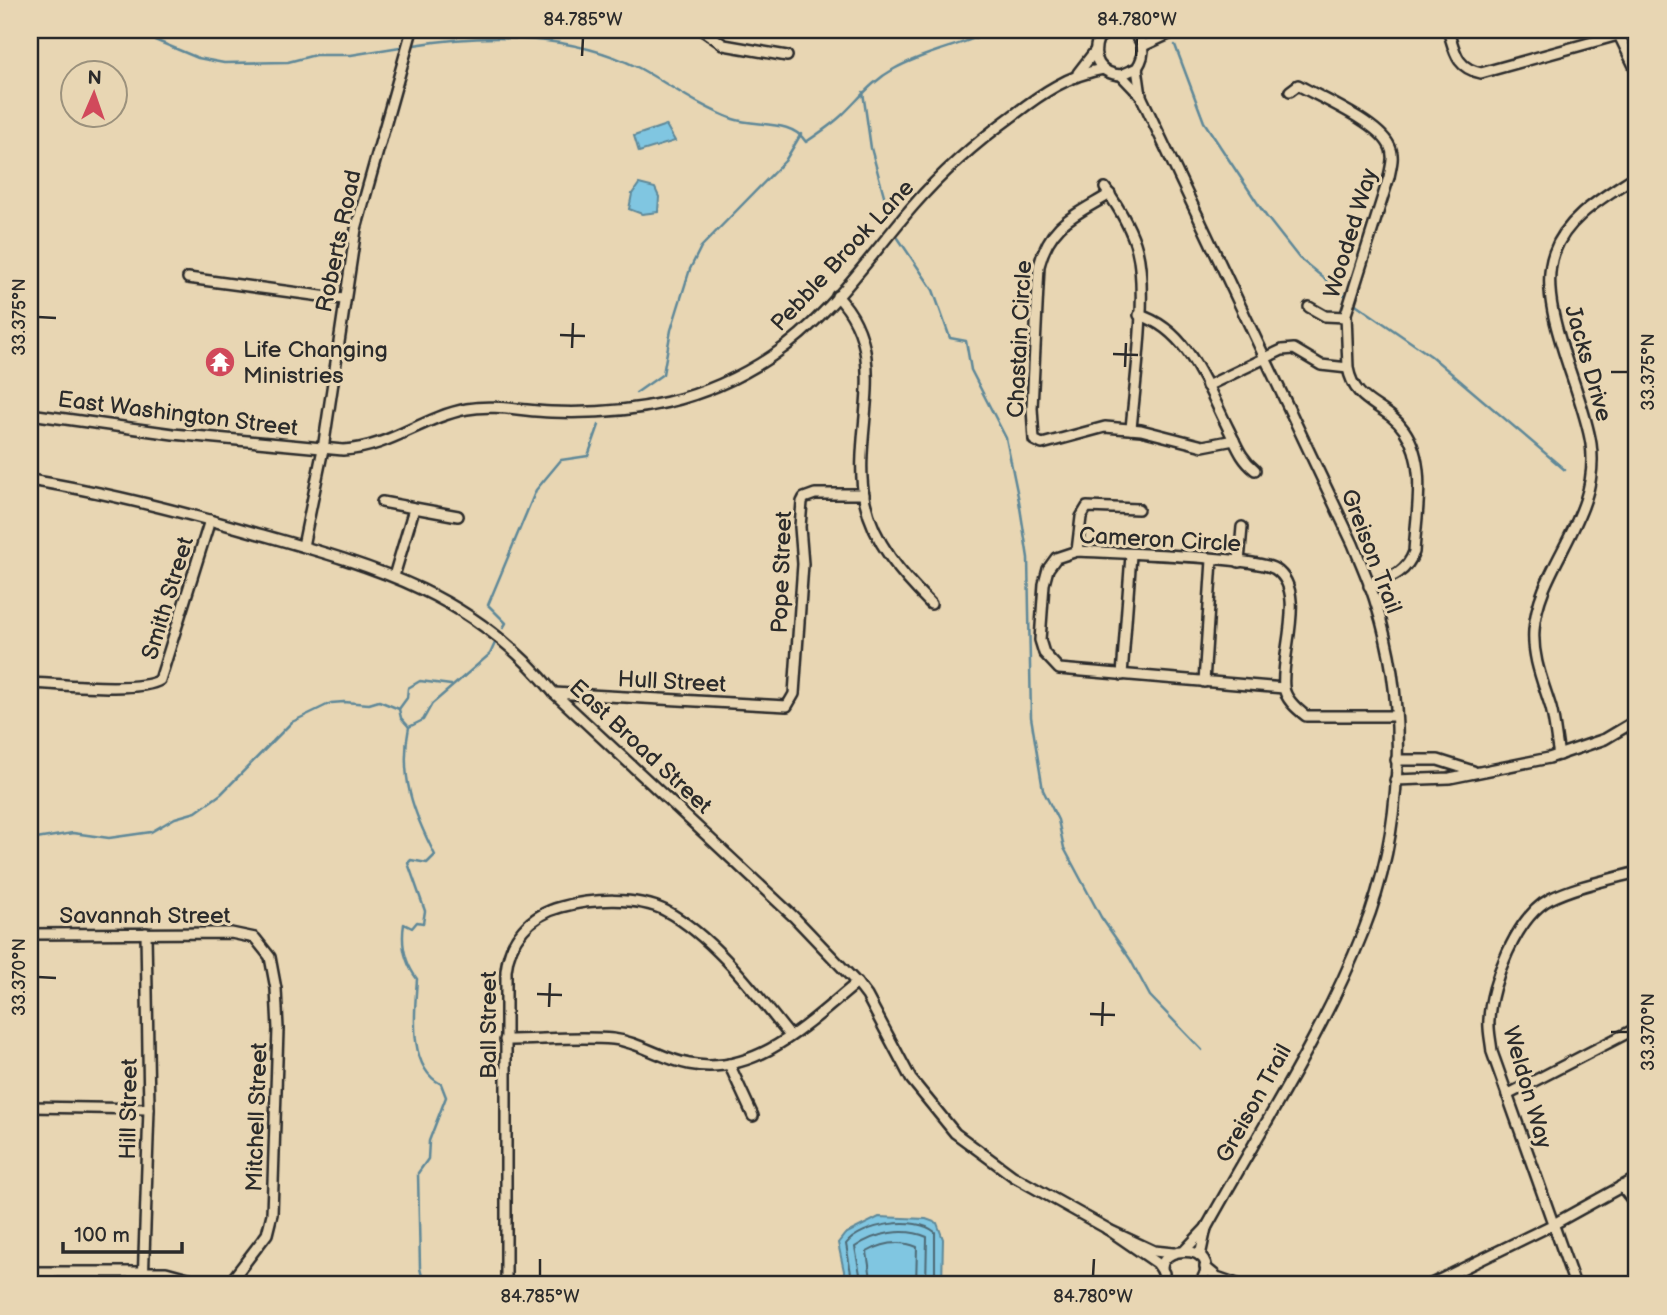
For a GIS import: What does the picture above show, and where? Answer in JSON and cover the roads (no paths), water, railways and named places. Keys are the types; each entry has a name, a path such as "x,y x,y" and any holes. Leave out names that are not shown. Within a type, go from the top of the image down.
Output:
{"street":[{"name":"Roberts Road","path":"303,546 323,449 343,299 356,229 412,30"},
{"path":"702,30 724,45 787,57"},
{"path":"1135,31 1143,46 1178,30"},
{"path":"1448,30 1457,61 1466,70 1481,73 1617,33 1637,72"},
{"name":"Pebble Brook Lane","path":"323,449 370,448 436,419 476,407 592,414 663,405 740,376 795,338 837,296 914,205 965,154 1022,108 1078,73 1095,51 1104,31"},
{"name":"Greison Trail","path":"1141,96 1138,68 1144,53 1143,46"},
{"path":"1095,51 1103,69 1121,75 1138,68"},
{"name":"Pebble Brook Lane","path":"1078,73 1103,69"},
{"name":"Greison Trail","path":"1121,75 1141,96 1353,544 1369,586 1386,646 1395,716 1396,761 1390,836 1380,882 1364,932 1331,1000 1206,1228 1199,1256"},
{"name":"Wooded Way","path":"1290,91 1298,85 1371,127 1389,145 1392,154 1389,177 1346,317 1348,368 1351,383 1359,394 1403,428 1414,447 1418,463 1414,552 1404,571 1369,586"},
{"name":"Jacks Drive","path":"1559,755 1552,710 1535,654 1534,629 1544,592 1580,516 1592,464 1586,420 1553,316 1549,279 1553,255 1563,233 1588,208 1637,175"},
{"name":"Chastain Circle","path":"1139,315 1137,248 1107,191 1050,235 1044,247 1039,266 1034,440 1042,444 1105,427 1132,429 1203,446 1234,440"},
{"path":"188,278 343,299"},
{"path":"837,296 851,310 865,343 864,494 873,526 888,555 931,604"},
{"path":"1309,307 1325,316 1346,317"},
{"path":"1132,429 1139,315 1154,320 1178,337 1207,386 1243,460 1255,470"},
{"path":"1207,386 1274,352 1294,349 1321,365 1348,368"},
{"name":"East Washington Street","path":"30,414 167,434 323,449"},
{"name":"East Broad Street","path":"30,480 86,489 210,520 303,546 394,576 433,593 500,636 529,661 554,693 794,917 856,982 867,996 911,1079 955,1133 1013,1176 1106,1228 1154,1251 1174,1253 1185,1250"},
{"name":"Pope Street","path":"787,706 794,694 802,603 802,502 804,498 815,494 864,494"},
{"path":"382,502 458,516"},
{"path":"1077,551 1081,517 1087,508 1093,505 1138,509"},
{"path":"394,576 414,509"},
{"name":"Smith Street","path":"30,683 134,687 154,685 160,680 165,673 210,520"},
{"path":"1239,562 1242,527"},
{"name":"Cameron Circle","path":"1077,551 1131,555 1239,562 1272,567 1281,574 1292,596 1284,688 1059,669 1044,653 1040,640 1044,584 1048,569 1056,558 1077,551"},
{"path":"1122,675 1131,555"},
{"path":"1204,682 1212,560"},
{"path":"1284,688 1295,707 1306,716 1395,716"},
{"name":"Hull Street","path":"554,693 787,706"},
{"path":"1395,780 1450,778 1473,771 1559,755 1605,739 1633,723 1637,739"},
{"path":"1396,761 1438,760 1473,771"},
{"name":"Weldon Way","path":"1575,1285 1493,1052 1489,1020 1493,996 1516,934 1531,912 1550,898 1637,872"},
{"name":"Ball Street","path":"506,1285 507,955 520,933 542,912 573,904 633,902 664,910 689,927 746,981 790,1036"},
{"name":"Hill Street","path":"143,1285 149,1110 146,933"},
{"name":"Savannah Street","path":"30,934 230,933 258,941"},
{"name":"Mitchell Street","path":"228,1285 267,1234 272,1214 278,1029 274,970 270,957 258,941"},
{"path":"505,1040 613,1039 689,1065 729,1064 771,1050 856,982"},
{"path":"1507,1095 1637,1028"},
{"path":"729,1064 753,1116"},
{"path":"30,1107 149,1110"},
{"path":"1429,1285 1552,1225 1637,1178"},
{"path":"1621,1186 1637,1206"},
{"name":"East Broad Street","path":"1106,1228 1157,1263 1167,1281"},
{"name":"Greison Trail","path":"1185,1250 1206,1228"},
{"path":"1185,1250 1199,1256 1205,1267 1217,1277 1240,1285"},
{"name":"East Broad Street","path":"1167,1281 1166,1261 1174,1253"},
{"path":"1205,1267 1200,1285 1214,1285"},
{"path":"30,1272 184,1275 214,1285"}],"water":[{"path":"666,125 675,141 639,152 634,136"},
{"path":"639,184 655,188 659,197 658,212 642,214 629,209 632,194"},
{"path":"879,1217 926,1219 937,1223 943,1239 942,1285 847,1285 838,1243 845,1234"}],"waterway":[{"path":"131,30 198,58 224,63 288,62 315,55 351,55 400,47"},
{"path":"414,45 500,38 529,39 586,48 639,68 721,114 742,121 783,127 800,135 806,142 837,120 872,85 894,69 994,30"},
{"path":"1175,45 1204,122 1266,216 1299,258 1357,305 1431,356 1565,470"},
{"path":"863,92 871,148 888,210"},
{"path":"636,393 663,374 671,330 690,269 701,247 785,161 801,134"},
{"path":"898,238 933,290 950,338 966,341 971,370 1006,438 1028,558 1031,717 1043,790 1058,820 1064,848 1101,917 1130,959 1150,996 1202,1050"},
{"path":"503,628 506,623 488,605 536,490 561,460 588,456 599,425"},
{"path":"424,1285 420,1268 418,1173 428,1159 429,1141 446,1097 441,1084 430,1076 423,1065 418,1051 415,1021 417,979 409,966 403,938 404,924 412,928 417,922 423,923 425,911 408,863 411,860 427,863 435,855 414,809 407,778 406,745 409,727 423,720 432,704 490,654 495,643"},
{"path":"30,840 73,833 109,838 151,832 175,818 196,812 221,794 292,722 331,703 369,704 379,701 399,709 407,698 408,688 420,681 451,685"},
{"path":"399,709 401,718 409,727"}],"place":[{"name":"Life Changing Ministries","path":"220,362"}]}
